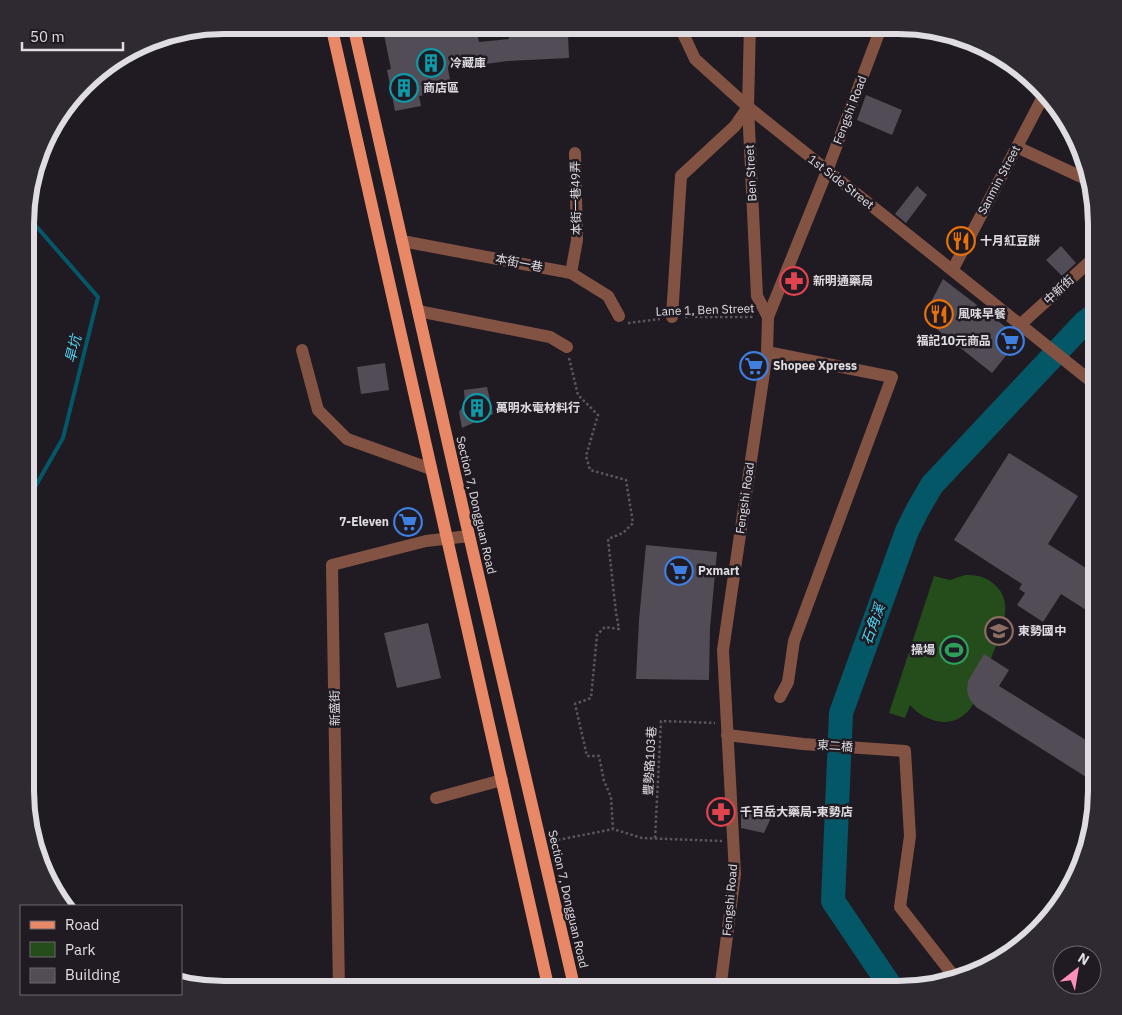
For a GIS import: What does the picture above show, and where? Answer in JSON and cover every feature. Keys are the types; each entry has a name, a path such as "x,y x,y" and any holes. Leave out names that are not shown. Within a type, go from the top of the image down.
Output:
{"main road":[{"path":"333,34 547,981"},
{"name":"Section 7, Dongguan Road","path":"355,34 572,981"}],"street":[{"name":"1st Side Street","path":"682,34 695,59 748,107 1021,324 1088,374"},
{"name":"Ben Street","path":"750,34 748,107 757,296 768,317"},
{"name":"Fengshi Road","path":"721,981 735,874 723,650 767,352 768,317 827,171 879,34"},
{"name":"Sanmin Street","path":"953,269 1042,99"},
{"path":"672,317 681,176 735,126 748,107"},
{"path":"1017,147 1083,178"},
{"name":"本街一巷49弄","path":"571,273 577,240 575,153"},
{"name":"本街一巷","path":"402,240 571,273 608,296 619,316"},
{"name":"中新街","path":"1021,324 1088,263"},
{"path":"418,311 550,337 567,347"},
{"path":"302,350 318,410 347,438 431,469"},
{"path":"767,352 892,377 794,641 788,682 780,697"},
{"name":"新盛街","path":"341,981 332,565 426,541 469,536"},
{"name":"東二橋","path":"727,729 802,744 905,751 910,836 900,907 952,974"},
{"path":"436,798 502,780"}],"path":[{"name":"Lane 1, Ben Street","path":"619,316 620,324 672,317 768,317"},
{"path":"567,347 578,395 598,415 586,456 590,470 626,480 633,523 623,533 608,539 619,629 605,627 597,634 590,698 575,704 587,756 599,756 604,781 611,797 613,830"},
{"name":"豐勢路103巷","path":"655,838 661,721 727,729"},
{"path":"540,843 613,830 642,838 733,842"}],"green space":[{"path":"965,575 980,576 994,584 1001,592 1005,610 1002,630 974,703 967,712 949,722 928,718 918,713 910,705 905,718 889,713 934,576 950,580"}],"sand":[{"path":"49,149 34,219 37,186"}],"building":[{"path":"384,34 477,34 479,42 509,39 509,37 568,34 569,58 508,61 448,69 452,90 419,96 421,106 395,111 387,70 391,69"},
{"path":"866,95 902,110 892,135 857,120"},
{"path":"917,186 927,195 906,223 895,214"},
{"path":"1061,246 1076,263 1062,276 1046,260"},
{"path":"943,279 1011,331 1017,342 992,373 929,323 940,306 932,300"},
{"path":"385,363 389,390 361,394 357,367"},
{"name":"萬明水電材料行","path":"487,387 493,414 462,428 459,412 465,403 464,390"},
{"path":"1009,453 1078,496 1048,544 1088,569 1088,611 1061,594 1043,622 1017,605 1025,593 1019,589 1022,584 954,540"},
{"path":"646,545 717,552 710,628 709,680 636,679"},
{"path":"428,623 441,678 397,688 384,633"},
{"path":"984,654 1009,670 999,686 1088,741 1088,778 976,707 970,700 967,691 968,681"},
{"path":"770,811 770,820 764,833 741,828 741,813"}],"waterway":[{"name":"旱坑","path":"34,224 98,297 63,438 34,489"},
{"name":"石角溪","path":"887,981 833,901 841,713 907,531 932,485 1088,320"}],"place":[{"name":"冷藏庫","path":"431,63"},
{"name":"商店區","path":"404,88"},
{"name":"十月紅豆餅","path":"961,241"},
{"name":"新明通藥局","path":"794,281"},
{"name":"風味早餐","path":"939,314"},
{"name":"福記10元商品","path":"1010,341"},
{"name":"Shopee Xpress","path":"754,366"},
{"name":"萬明水電材料行","path":"477,408"},
{"name":"7-Eleven","path":"408,522"},
{"name":"Pxmart","path":"679,571"},
{"name":"東勢國中","path":"999,631"},
{"name":"操場","path":"954,650"},
{"name":"千百岳大藥局-東勢店","path":"721,812"}]}
